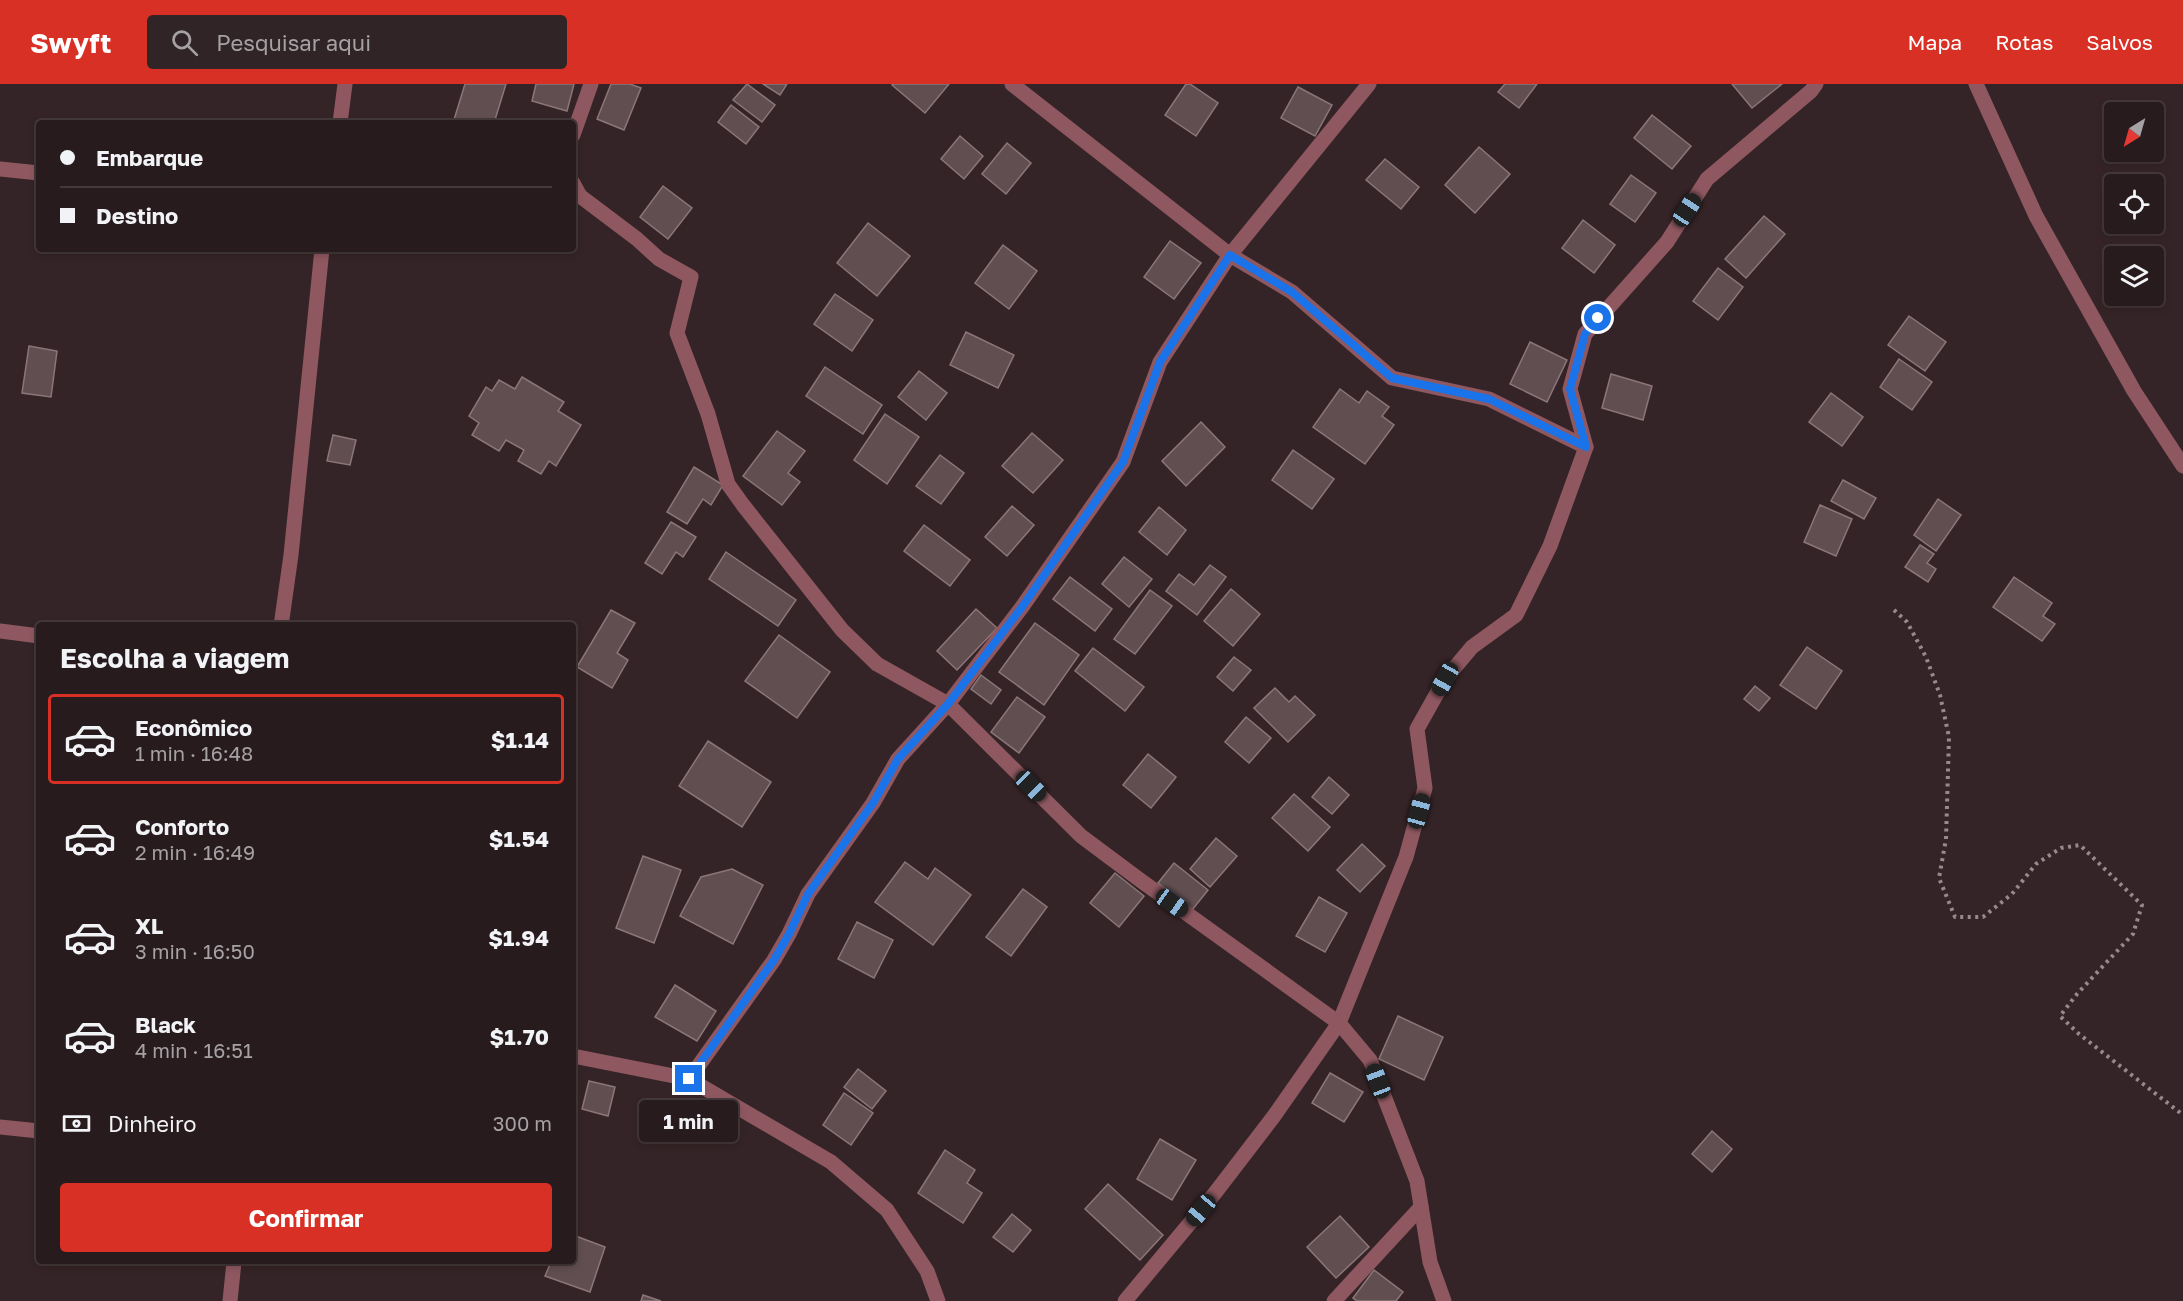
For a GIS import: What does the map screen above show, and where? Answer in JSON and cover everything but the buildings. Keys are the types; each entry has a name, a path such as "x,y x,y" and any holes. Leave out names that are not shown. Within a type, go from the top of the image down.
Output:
{"street":[{"path":"340,120 345,84"},
{"path":"576,126 591,84"},
{"path":"1012,84 1230,255 1292,292 1392,378 1489,399 1586,447"},
{"path":"689,1079 774,960 808,894 873,803 898,759 948,704 1022,607 1123,462 1160,362 1230,255 1369,84"},
{"path":"1125,1301 1215,1193 1274,1116 1339,1023 1406,857 1425,788 1417,729 1445,679 1472,647 1516,615 1550,546 1586,447 1570,389 1585,334 1667,242 1707,179 1811,91 1816,84"},
{"path":"1976,84 2036,216 2134,391 2183,466"},
{"path":"0,169 36,173"},
{"path":"576,189 580,196 637,239 659,259 691,277 677,333 708,414 728,484 842,630 877,664 948,704 1082,836 1339,1023 1370,1060 1418,1181 1420,1207 1430,1262 1444,1301"},
{"path":"282,622 291,555 322,252"},
{"path":"0,631 36,636"},
{"path":"576,1057 689,1079 831,1162 886,1210 927,1271 938,1301"},
{"path":"0,1127 36,1131"},
{"path":"1334,1301 1420,1207"},
{"path":"230,1301 234,1264"}],"path":[{"path":"1894,610 1907,622 1926,657 1940,695 1949,737 1946,839 1939,878 1955,917 1983,917 2012,894 2036,864 2061,848 2080,845 2142,905 2133,934 2077,994 2060,1016 2079,1034 2183,1115"}],"route":[{"path":"689,1079 774,960 808,894 873,803 898,759 948,704 1022,607 1123,462 1160,362 1230,255 1292,292 1392,378 1489,399 1586,447 1570,389 1585,334 1598,318"}]}
